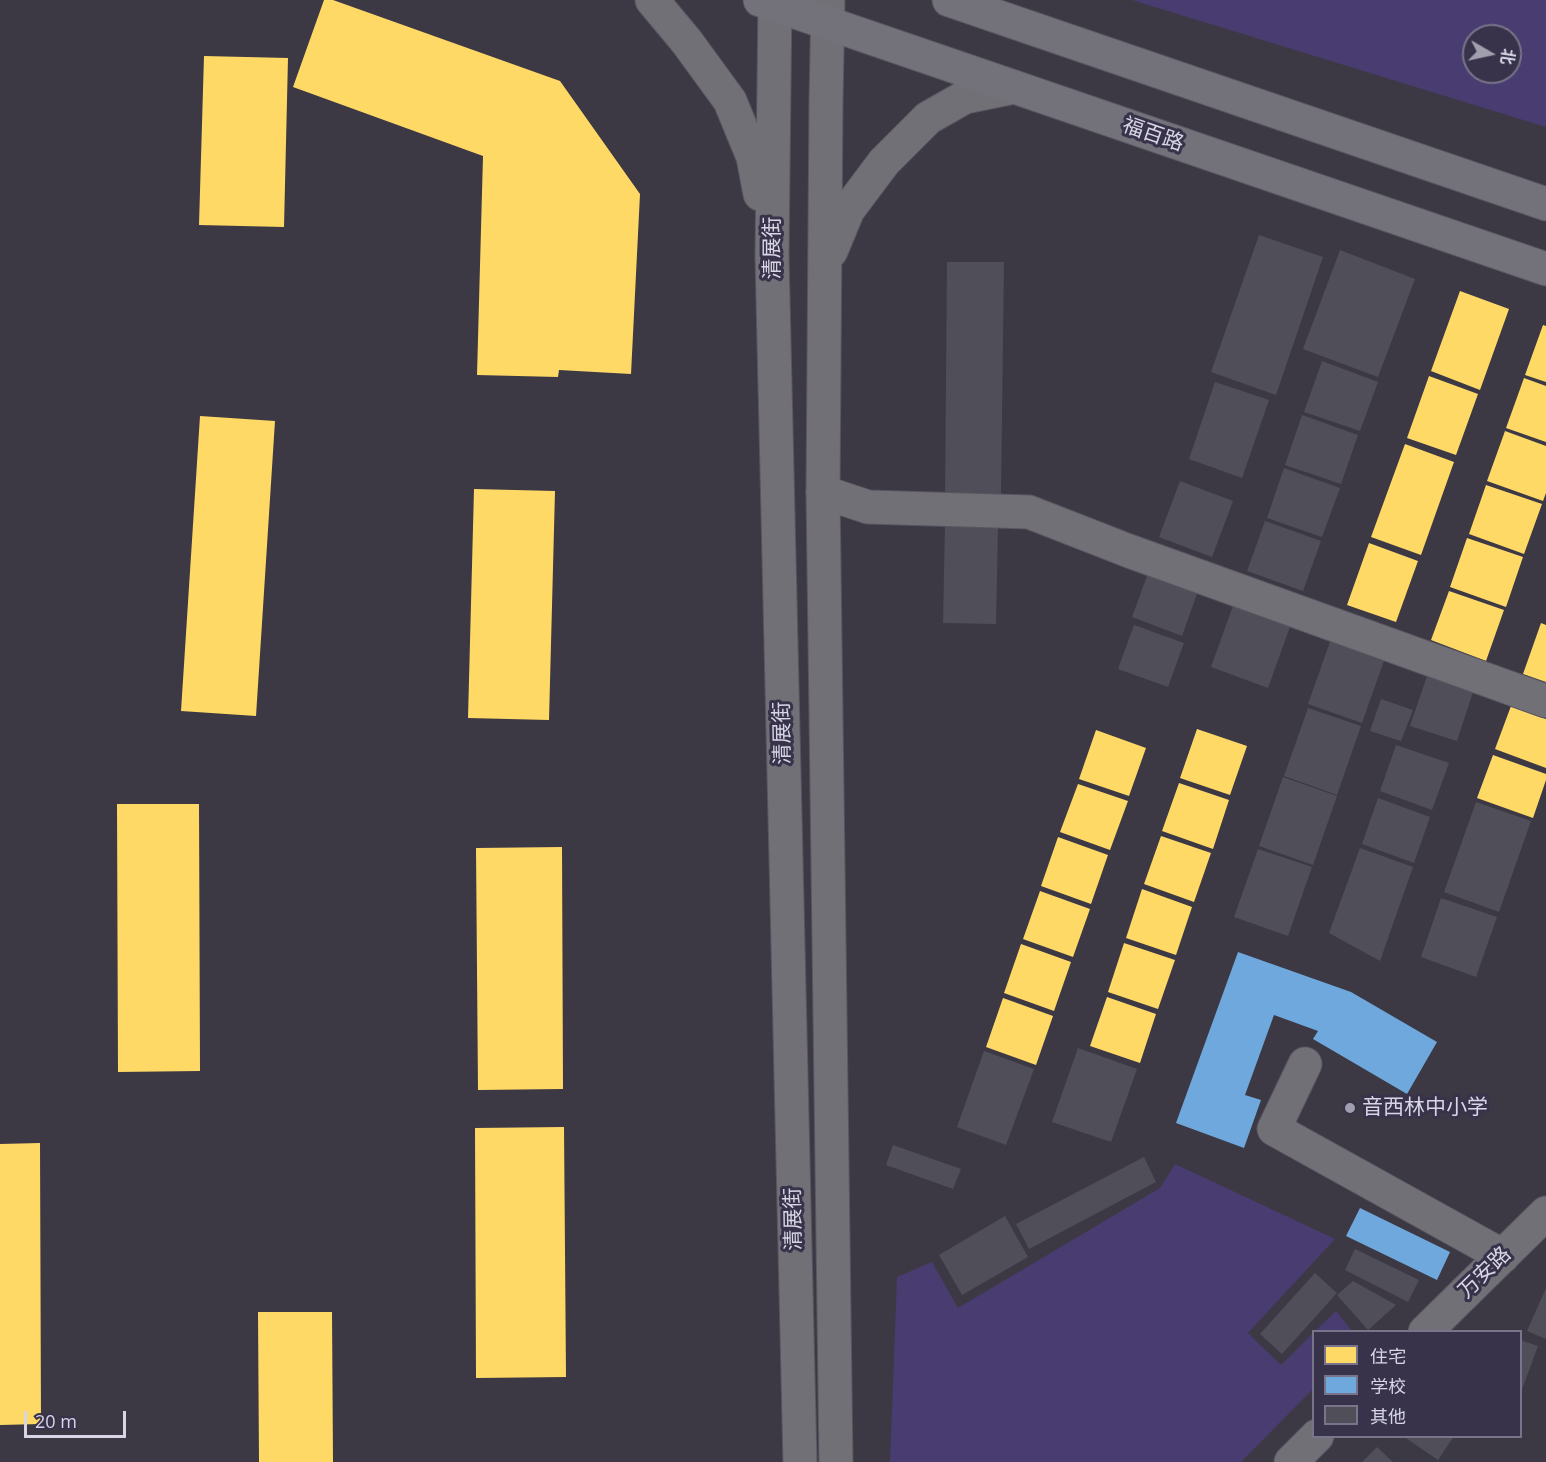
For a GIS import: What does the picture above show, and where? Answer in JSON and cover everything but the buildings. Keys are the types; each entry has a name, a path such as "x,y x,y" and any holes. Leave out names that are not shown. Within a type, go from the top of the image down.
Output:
{"main road":[{"path":"949,0 1546,204"},
{"name":"福百路","path":"770,2 827,11 1014,87 1546,269"}],"street":[{"path":"652,0 687,42 730,101 753,157 772,256"},
{"path":"979,0 1011,21"},
{"name":"清展街","path":"770,2 772,256 800,1462"},
{"name":"清展街","path":"827,11 823,492 836,1462"},
{"path":"824,266 848,210 884,162 928,118 965,97 1014,87"},
{"path":"823,492 868,507 1029,512 1129,551 1546,701"},
{"path":"1305,1064 1274,1129 1503,1256"},
{"name":"万安路","path":"1427,1330 1546,1214"},
{"path":"1291,1462 1316,1438"}],"shaded area":[{"path":"1132,0 1546,0 1546,127"},
{"path":"1175,1164 1335,1239 1248,1333 1281,1365 1312,1334 1312,1390 1241,1462 890,1462 897,1277 932,1262 958,1308 1160,1188"},
{"path":"1336,1311 1351,1330 1316,1330"}],"place":[{"name":"音西林中小学","path":"1350,1108"}]}
